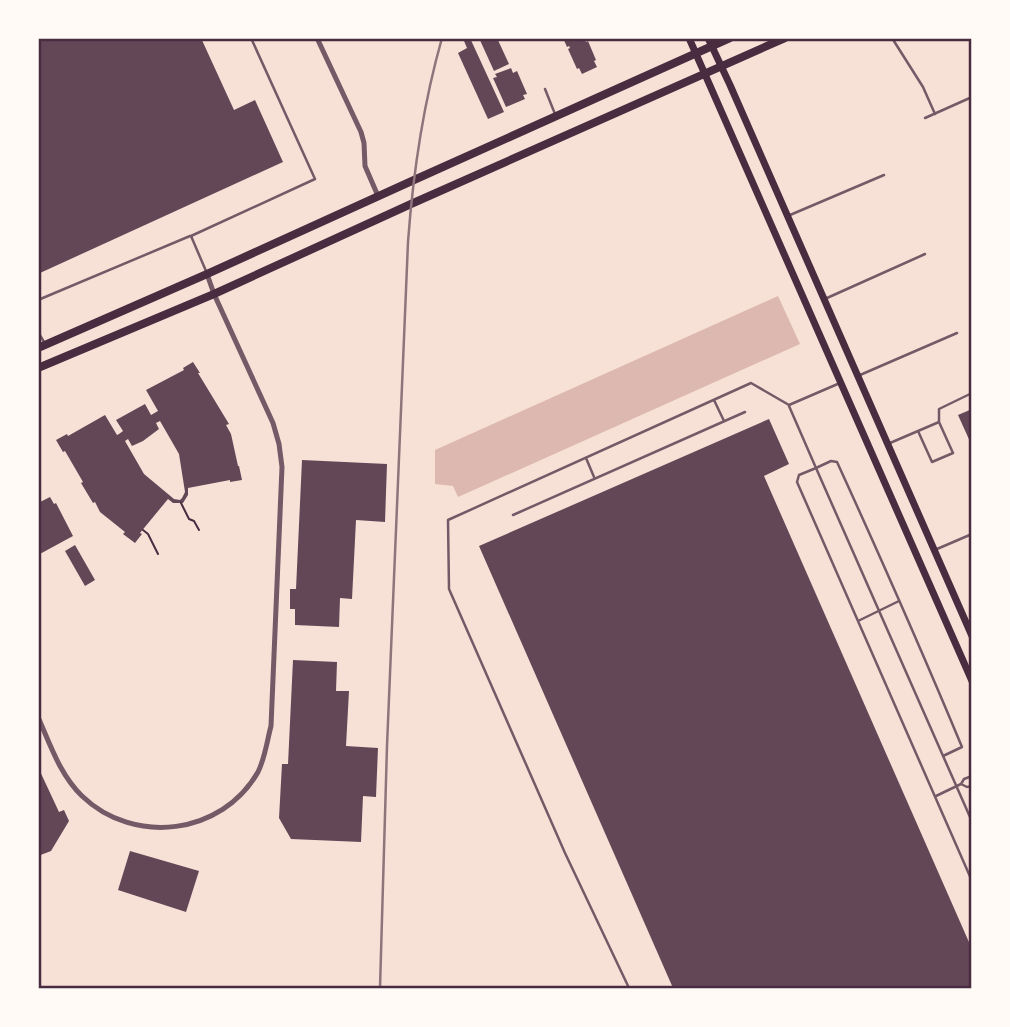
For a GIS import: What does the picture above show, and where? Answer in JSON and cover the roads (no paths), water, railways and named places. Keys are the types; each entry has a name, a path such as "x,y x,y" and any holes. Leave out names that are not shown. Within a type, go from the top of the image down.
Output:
{"main road":[{"path":"689,38 971,681"},
{"path":"42,347 696,54 710,43 730,38"},
{"path":"38,368 214,294 785,38"},
{"path":"710,43 971,636"},
{"path":"840,383 857,376"}],"street":[{"path":"317,38 361,132 365,166 378,196"},
{"path":"38,717 69,780 83,797 120,822 170,828 191,824 214,814 239,796 258,772 271,726 282,467 274,423 207,274"}],"lane":[{"path":"38,300 191,236 315,178 251,38"},
{"path":"892,38 923,87 935,114"},
{"path":"545,89 557,117"},
{"path":"925,118 971,97"},
{"path":"787,216 884,175"},
{"path":"191,236 207,274"},
{"path":"824,299 925,254"},
{"path":"38,332 42,347"},
{"path":"857,376 957,333"},
{"path":"629,989 565,853 449,589 448,520 751,383 789,405 971,818"},
{"path":"789,405 840,383"},
{"path":"918,431 932,462 953,453 939,422 939,409 971,393"},
{"path":"714,400 724,421"},
{"path":"513,515 745,412"},
{"path":"887,444 939,422"},
{"path":"586,458 595,479"},
{"path":"943,756 962,747 836,462 831,461 799,475 797,482 971,881"},
{"path":"934,551 971,534"},
{"path":"858,621 899,601"},
{"path":"935,796 961,784 971,776"},
{"path":"961,784 969,787"}],"railway":[{"path":"380,988 408,242 420,139 442,38"}]}
